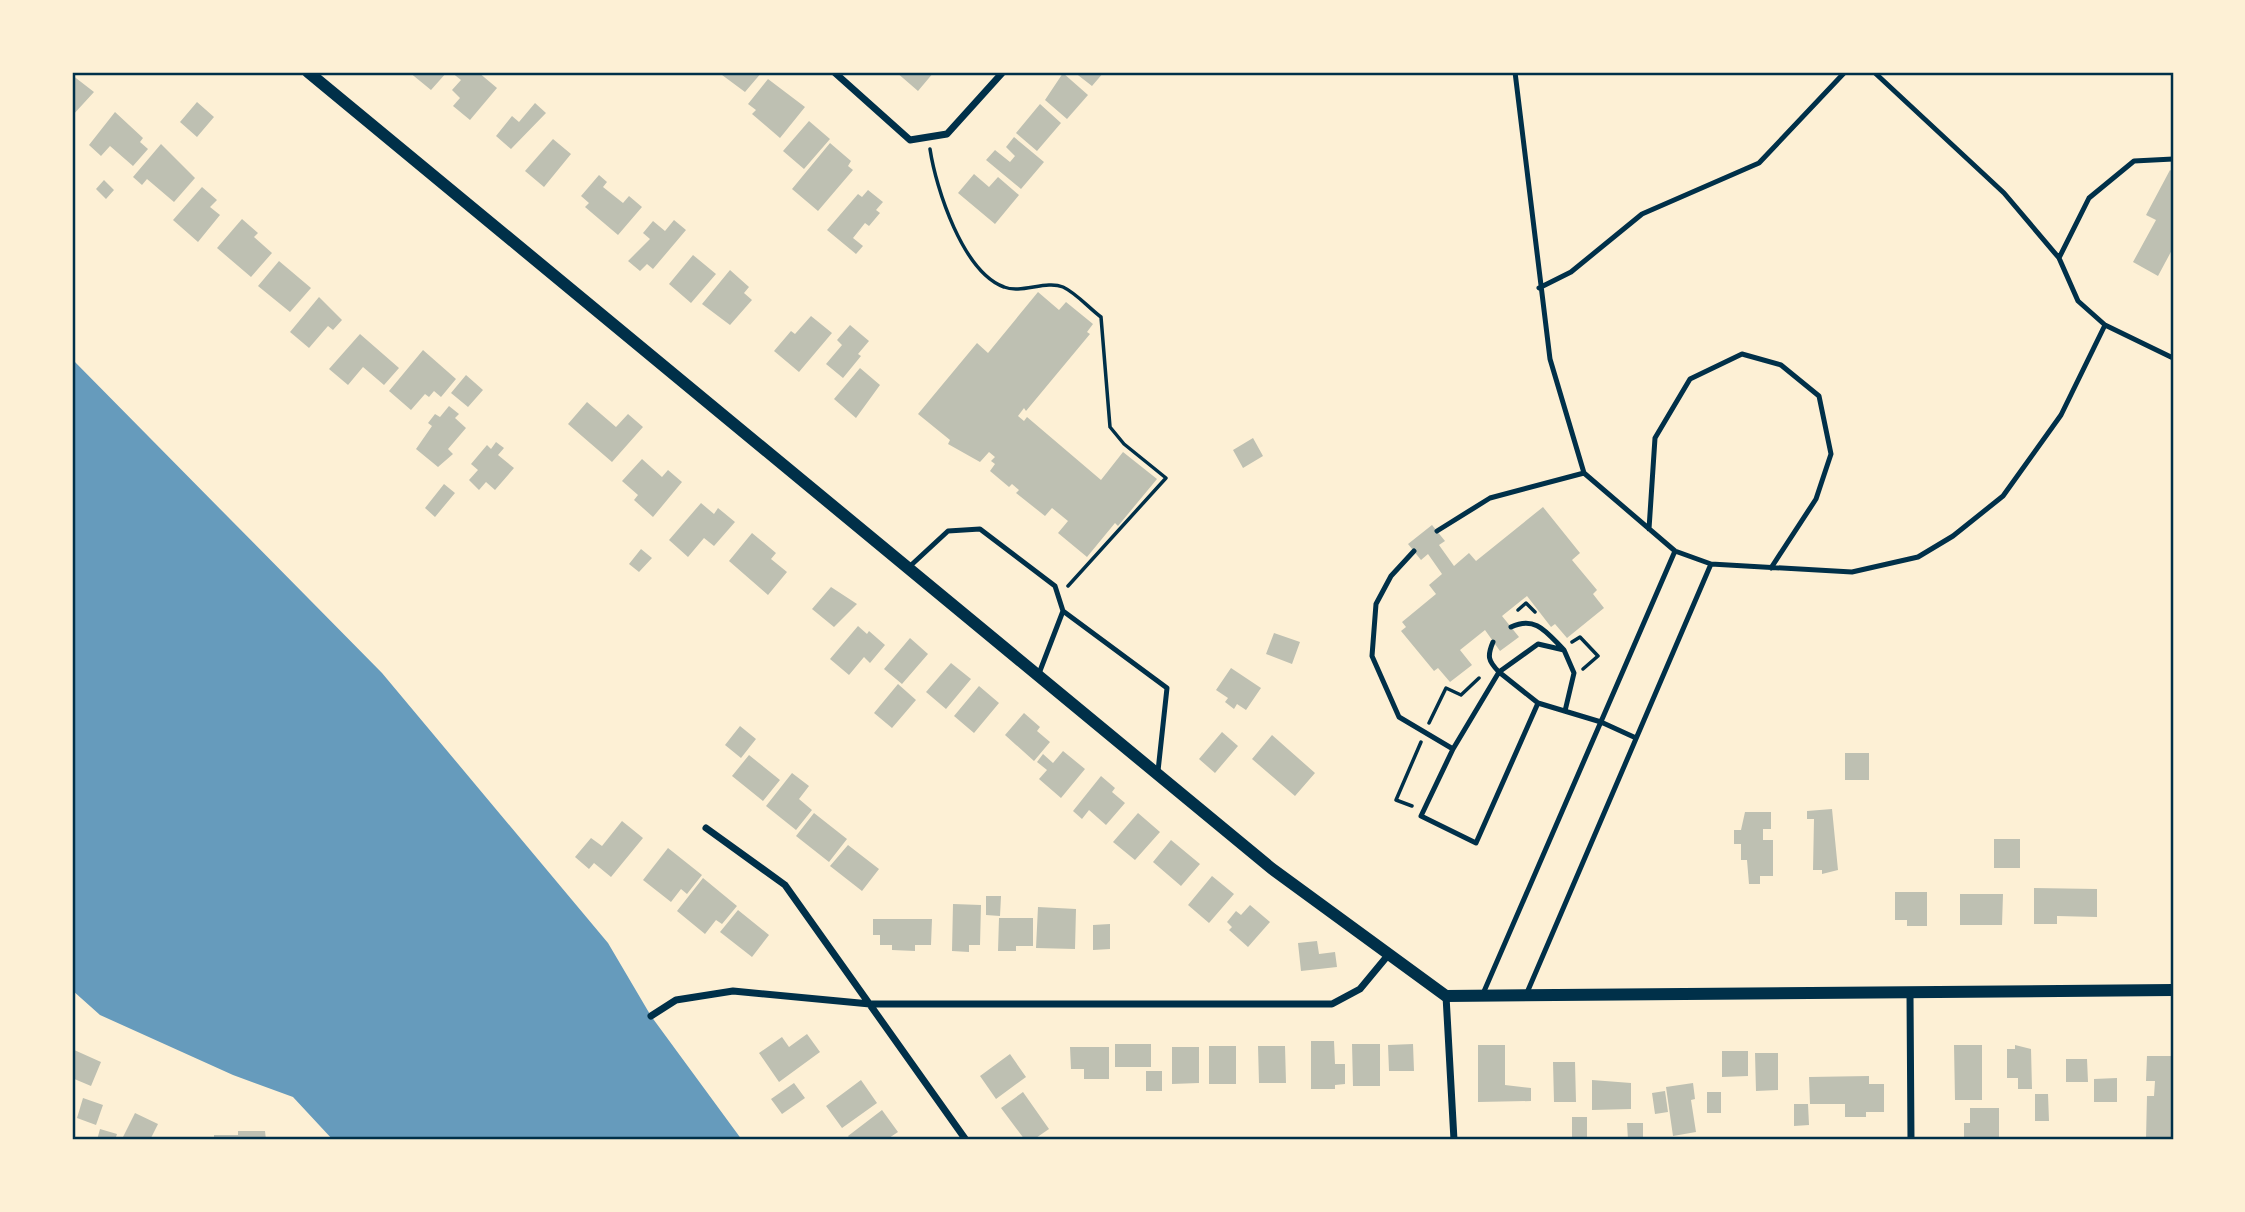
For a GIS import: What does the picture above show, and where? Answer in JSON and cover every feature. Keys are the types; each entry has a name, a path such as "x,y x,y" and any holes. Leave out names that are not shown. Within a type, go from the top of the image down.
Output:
{"street":[{"path":"307,72 1271,868 1446,996 2173,990"},
{"path":"834,72 910,140 947,134 1003,72"},
{"path":"706,828 785,885 966,1140"},
{"path":"651,1016 676,1000 733,991 870,1004 1332,1004 1360,989 1389,954"},
{"path":"1910,994 1911,1140"},
{"path":"1446,996 1454,1140"}],"lane":[{"path":"1515,72 1539,288 1550,359 1584,473 1675,551 1711,564 1852,572 1917,557 1953,536 2003,496 2061,415 2105,325"},
{"path":"1539,288 1571,272 1642,214 1759,163 1845,72"},
{"path":"1874,72 2004,193 2059,258 2078,301 2105,325 2173,358"},
{"path":"2059,258 2089,198 2134,161 2173,159"},
{"path":"1648,528 1655,438 1690,379 1742,354 1781,365 1819,396 1831,454 1816,499 1770,568"},
{"path":"1437,531 1490,498 1584,473"},
{"path":"908,569 948,531 979,529 1055,586 1063,611 1167,688 1158,775"},
{"path":"1414,551 1391,576 1376,604 1372,656 1399,718 1452,749"},
{"path":"1482,996 1675,551"},
{"path":"1526,995 1711,564"},
{"path":"1038,676 1063,611"},
{"path":"1511,627 1523,622 1537,623 1564,650 1574,673 1565,711"},
{"path":"1493,642 1488,653 1490,663 1538,703 1601,722 1636,738"},
{"path":"1538,703 1476,843 1421,816 1452,749 1499,672 1538,644 1564,650"}],"path":[{"path":"928,137 938,192 947,215 980,270 1005,288 1061,286 1101,317 1111,427 1124,444 1166,478 1067,587"}],"water":[{"path":"72,359 382,673 608,943 651,1016 742,1140 333,1140 293,1097 233,1075 100,1015 72,990"}],"building":[{"path":"409,72 447,72 431,90"},
{"path":"451,72 478,72 497,88 470,120 453,106 460,98 452,90 461,80"},
{"path":"718,72 762,72 745,92"},
{"path":"896,72 934,72 918,91"},
{"path":"1074,72 1104,72 1092,86"},
{"path":"1063,73 1088,95 1067,119 1045,100"},
{"path":"72,75 94,92 72,116"},
{"path":"768,79 805,107 780,138 752,114 756,110 748,104"},
{"path":"197,102 214,117 197,137 180,122"},
{"path":"535,103 546,113 511,149 496,136 512,116 519,122"},
{"path":"1040,104 1061,123 1037,151 1016,133"},
{"path":"115,112 143,138 140,142 148,149 133,166 110,146 101,156 89,145"},
{"path":"809,121 830,139 804,169 783,151"},
{"path":"1014,137 1044,162 1021,189 986,160 995,150 1010,162 1015,156 1006,147"},
{"path":"553,139 571,154 544,187 525,171"},
{"path":"830,143 851,161 848,166 853,170 818,211 792,189"},
{"path":"161,144 195,178 174,202 147,179 142,185 133,177"},
{"path":"2170,170 2173,172 2173,248 2158,276 2133,262 2156,220 2146,215"},
{"path":"974,174 989,187 998,177 1019,195 995,224 958,193"},
{"path":"599,175 607,182 603,187 623,203 629,196 642,207 618,235 585,207 589,203 581,196"},
{"path":"104,180 114,190 106,199 96,189"},
{"path":"202,187 217,200 210,207 220,215 198,242 173,220"},
{"path":"868,190 883,202 876,210 880,213 869,226 865,223 853,238 863,246 856,254 827,230 858,194 862,197"},
{"path":"242,219 258,233 254,237 272,253 251,277 217,248"},
{"path":"674,220 686,230 653,269 647,264 640,271 628,261 650,239 643,233 653,221 665,231"},
{"path":"693,255 716,274 691,303 669,284"},
{"path":"279,261 311,288 290,312 258,286"},
{"path":"730,270 749,287 744,293 752,300 730,325 702,304"},
{"path":"1038,292 1059,310 1066,302 1093,324 1087,332 1090,334 1026,411 1024,408 1018,416 1024,421 1027,417 1101,480 1123,452 1157,479 1118,526 1115,523 1087,557 1058,533 1068,521 1052,508 1045,516 1016,493 1019,490 1012,484 1009,487 990,471 995,464 991,461 995,457 989,452 980,462 948,444 950,440 918,414 977,343 988,353"},
{"path":"319,297 342,320 333,330 328,326 309,348 290,332"},
{"path":"811,316 832,333 799,372 774,351 791,331 795,334"},
{"path":"850,325 869,341 843,378 826,364 842,345 837,340"},
{"path":"360,334 399,368 384,385 363,367 348,385 329,369"},
{"path":"423,350 456,379 441,397 434,391 429,397 425,394 411,410 389,391"},
{"path":"860,368 880,385 856,418 834,399"},
{"path":"466,375 483,390 468,407 451,393"},
{"path":"587,402 616,427 628,414 643,427 612,462 568,424"},
{"path":"449,406 459,414 455,418 466,428 448,449 453,454 438,467 416,449 432,426 428,423 435,414 440,417"},
{"path":"1253,438 1263,456 1243,468 1233,450"},
{"path":"496,442 504,448 498,455 514,468 495,490 486,482 479,490 469,480 478,470 471,464 487,445 491,449"},
{"path":"642,459 662,477 668,470 682,482 653,517 634,500 638,495 622,481"},
{"path":"444,484 455,493 435,517 425,508"},
{"path":"701,503 714,514 718,508 735,522 714,546 704,538 688,557 669,540"},
{"path":"1543,507 1580,553 1572,560 1597,590 1593,594 1604,608 1567,638 1555,624 1551,627 1527,596 1502,616 1519,637 1500,651 1485,630 1460,650 1472,665 1450,682 1438,668 1434,671 1401,631 1406,627 1402,622 1436,594 1429,585 1442,574 1428,554 1421,560 1408,544 1432,525 1445,541 1439,545 1454,566 1469,553 1476,561"},
{"path":"752,533 776,553 771,559 787,572 768,595 729,561"},
{"path":"641,549 652,558 639,572 629,564"},
{"path":"831,587 857,604 834,627 812,609"},
{"path":"858,626 867,634 869,631 885,645 870,663 864,657 849,675 830,659"},
{"path":"1274,633 1300,642 1292,664 1266,654"},
{"path":"910,638 928,654 902,684 884,669"},
{"path":"951,663 971,679 946,709 926,692"},
{"path":"1231,668 1261,688 1246,710 1237,704 1234,709 1225,702 1228,698 1216,690"},
{"path":"898,684 916,700 892,728 874,713"},
{"path":"979,686 999,703 974,733 954,716"},
{"path":"1024,713 1040,727 1037,731 1050,742 1034,761 1005,735"},
{"path":"740,726 756,739 741,758 725,745"},
{"path":"1222,732 1238,746 1215,773 1199,759"},
{"path":"1272,735 1315,773 1295,796 1252,759"},
{"path":"1063,751 1085,769 1061,798 1039,779 1047,770 1037,762 1043,754 1053,763"},
{"path":"1845,753 1869,753 1869,780 1845,780"},
{"path":"749,755 780,780 763,801 732,776"},
{"path":"792,773 809,786 799,799 812,810 796,830 766,806"},
{"path":"1101,776 1115,788 1112,792 1125,803 1106,825 1089,810 1082,819 1073,811"},
{"path":"1832,809 1838,870 1822,874 1822,870 1813,870 1814,819 1807,819 1807,811"},
{"path":"1745,812 1771,812 1771,829 1763,829 1763,840 1773,840 1773,876 1760,876 1760,884 1749,884 1747,860 1741,860 1741,844 1734,844 1734,830 1741,830"},
{"path":"814,813 847,839 829,862 796,836"},
{"path":"1138,813 1160,832 1135,860 1113,842"},
{"path":"622,821 643,838 611,877 594,863 589,869 575,857 591,838 602,846"},
{"path":"1994,839 2020,839 2020,868 1994,868"},
{"path":"1171,840 1200,864 1181,886 1153,862"},
{"path":"848,845 879,869 862,891 830,866"},
{"path":"668,848 702,875 687,894 681,889 671,902 643,880"},
{"path":"1212,876 1234,894 1209,923 1188,905"},
{"path":"703,878 737,906 722,924 716,920 705,934 677,911"},
{"path":"2034,888 2097,889 2097,917 2057,916 2057,924 2034,924"},
{"path":"1895,892 1927,892 1927,926 1907,926 1907,920 1895,920"},
{"path":"1960,894 2003,894 2002,925 1960,925"},
{"path":"986,896 1001,896 1000,916 986,915"},
{"path":"953,904 981,905 980,945 969,945 969,952 952,951"},
{"path":"1250,905 1270,922 1248,947 1229,930 1232,927 1227,922 1236,911 1241,915"},
{"path":"1038,907 1076,909 1075,949 1036,948"},
{"path":"738,910 769,935 752,957 720,932"},
{"path":"999,918 1033,918 1033,946 1016,946 1016,951 998,951"},
{"path":"873,919 932,919 931,945 915,945 915,951 892,950 892,945 880,945 880,935 873,935"},
{"path":"1110,924 1110,949 1093,950 1093,925"},
{"path":"1317,941 1319,954 1335,952 1337,967 1301,971 1298,943"},
{"path":"807,1034 820,1052 779,1082 759,1053 782,1037 789,1047"},
{"path":"1311,1041 1334,1041 1335,1064 1345,1064 1345,1084 1335,1085 1335,1089 1311,1089"},
{"path":"1115,1044 1151,1044 1151,1067 1115,1067"},
{"path":"1352,1044 1380,1044 1380,1086 1353,1086"},
{"path":"1413,1044 1414,1071 1389,1071 1388,1045"},
{"path":"1478,1045 1505,1045 1505,1085 1531,1088 1531,1101 1478,1102"},
{"path":"1954,1045 1982,1045 1982,1100 1955,1100"},
{"path":"2015,1045 2031,1049 2032,1089 2018,1089 2018,1078 2007,1078 2007,1049 2015,1049"},
{"path":"1209,1046 1236,1046 1236,1084 1209,1084"},
{"path":"1258,1046 1285,1046 1286,1083 1259,1083"},
{"path":"1070,1047 1109,1047 1109,1079 1084,1079 1084,1069 1071,1069"},
{"path":"1172,1047 1199,1047 1199,1083 1172,1084"},
{"path":"72,1049 101,1062 91,1086 72,1078"},
{"path":"1722,1051 1748,1051 1748,1076 1722,1077"},
{"path":"1755,1053 1778,1053 1778,1090 1756,1091"},
{"path":"1010,1054 1026,1077 996,1099 980,1076"},
{"path":"2147,1056 2173,1056 2173,1140 2146,1139 2147,1096 2154,1096 2155,1081 2146,1081"},
{"path":"2066,1059 2087,1059 2088,1082 2066,1082"},
{"path":"1553,1062 1575,1062 1576,1102 1554,1102"},
{"path":"1146,1071 1162,1071 1162,1091 1146,1091"},
{"path":"1869,1076 1869,1084 1884,1084 1884,1112 1866,1112 1866,1117 1845,1117 1845,1104 1810,1104 1809,1077"},
{"path":"2117,1078 2117,1102 2094,1102 2094,1079"},
{"path":"861,1080 877,1103 842,1128 826,1106"},
{"path":"1592,1080 1631,1083 1631,1109 1592,1110"},
{"path":"794,1083 805,1098 782,1114 771,1099"},
{"path":"1693,1083 1695,1099 1691,1100 1696,1132 1673,1136 1666,1087"},
{"path":"1665,1091 1668,1112 1655,1114 1652,1093"},
{"path":"1023,1092 1049,1129 1033,1140 1025,1140 1001,1108"},
{"path":"1707,1092 1721,1092 1721,1113 1707,1113"},
{"path":"2035,1094 2048,1094 2049,1121 2035,1121"},
{"path":"83,1098 103,1105 96,1125 77,1118"},
{"path":"1794,1104 1808,1104 1809,1125 1794,1126"},
{"path":"1970,1108 1999,1108 1999,1140 1964,1140 1964,1123 1970,1123"},
{"path":"882,1110 898,1132 886,1140 851,1140 848,1136"},
{"path":"135,1113 158,1124 150,1140 122,1139"},
{"path":"1572,1117 1587,1117 1587,1138 1572,1138"},
{"path":"1627,1123 1643,1123 1643,1140 1628,1140"},
{"path":"100,1129 117,1134 115,1140 97,1140"},
{"path":"238,1131 265,1131 266,1140 214,1140 214,1135 238,1135"}]}
